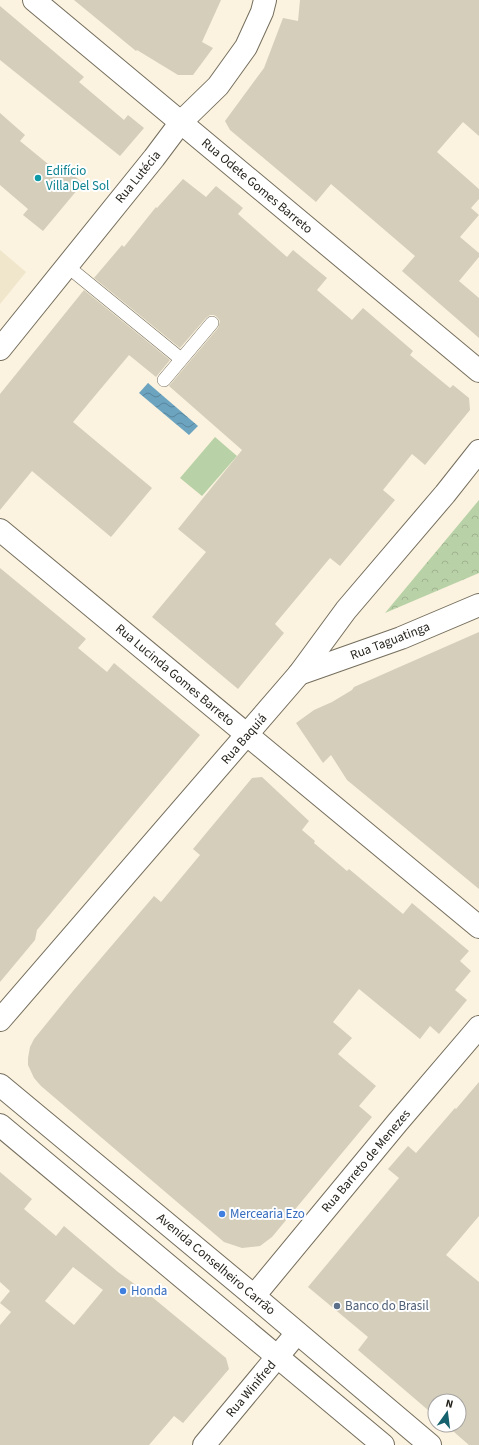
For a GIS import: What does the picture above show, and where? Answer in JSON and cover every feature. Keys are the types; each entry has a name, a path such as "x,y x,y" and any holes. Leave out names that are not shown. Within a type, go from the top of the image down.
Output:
{"street":[{"name":"Rua Odete Gomes Barreto","path":"34,0 479,371"},
{"name":"Rua Lutécia","path":"0,349 154,158 181,122 218,86 246,46 262,12 265,0"},
{"name":"Rua Baquiá","path":"0,1020 299,674 346,610 445,494 479,451"},
{"name":"Rua Lucinda Gomes Barreto","path":"0,530 479,927"},
{"name":"Rua Taguatinga","path":"299,674 402,638 479,605"},
{"name":"Rua Barreto de Menezes","path":"254,1296 397,1123 479,1027"},
{"name":"Avenida Conselheiro Carrão","path":"0,1085 254,1296 430,1445"},
{"path":"0,1125 383,1445"},
{"name":"Rua Winifred","path":"204,1445 297,1333"}],"lane":[{"path":"67,266 181,359"},
{"path":"164,380 212,323"}],"shaded area":[{"path":"0,250 26,272 0,304"}],"green space":[{"path":"215,437 237,456 202,496 180,478"},
{"path":"479,500 479,573 385,613"}],"water":[{"path":"148,383 198,426 189,435 139,393"}],"building":[{"path":"74,0 221,0 202,42 213,48 193,75 178,75 137,50 136,51"},
{"path":"300,0 479,0 479,136 463,122 437,152 479,189 479,199 471,208 479,215 460,237 479,253 479,257 459,281 479,298 479,338 402,271 415,256 331,184 316,202 230,130 225,121 264,68 283,18 298,21"},
{"path":"0,6 84,77 79,82 124,120 128,115 144,128 120,156 0,60"},
{"name":"Edifício Villa Del Sol","path":"0,113 25,135 20,141 59,173 64,167 83,183 43,231 23,215 28,209 0,185"},
{"path":"183,179 206,197 216,186 243,208 238,214 287,257 293,250 327,278 317,290 352,320 363,308 413,351 410,355 450,388 453,385 469,398 470,410 425,465 412,454 383,490 395,500 340,566 330,558 275,624 284,633 238,689 152,617 206,552 178,529 242,450 169,386 218,328 220,321 214,315 210,315 180,348 94,278 122,245 124,247 156,207 157,208"},
{"path":"84,290 170,360 156,377 129,355 73,422 152,488 111,537 32,471 0,510 0,394"},
{"path":"0,568 86,639 78,648 107,672 114,663 200,735 37,930 35,940 0,982"},
{"path":"479,632 479,889 347,780 331,755 323,763 296,723 314,710 332,702 352,690 354,687"},
{"path":"262,777 309,821 302,830 315,841 314,843 347,871 349,869 403,914 412,903 469,951 460,961 471,971 455,990 467,1000 439,1034 430,1026 420,1039 359,989 333,1022 352,1038 338,1054 376,1086 359,1106 372,1117 272,1237 260,1246 242,1248 224,1242 41,1086 34,1078 28,1065 28,1058 30,1047 34,1039 73,991 154,896 161,902 200,855 193,849 252,778"},
{"path":"479,1082 479,1216 446,1255 479,1282 479,1445 469,1445 455,1433 467,1433 467,1393 427,1393 427,1409 358,1350 368,1337 308,1287 399,1178 388,1169 408,1146 416,1153 455,1108 456,1109"},
{"path":"0,1172 32,1199 24,1209 56,1236 64,1226 118,1272 152,1297 226,1358 229,1369 183,1423 174,1416 149,1445 0,1445 0,1325 11,1312 0,1303 10,1291 0,1282","holes":["73,1267 103,1290 74,1325 45,1301"]}],"place":[{"name":"Edifício Villa Del Sol","path":"38,178"},
{"name":"Mercearia Ezo","path":"222,1214"},
{"name":"Honda","path":"123,1291"},
{"name":"Banco do Brasil","path":"337,1306"}]}
